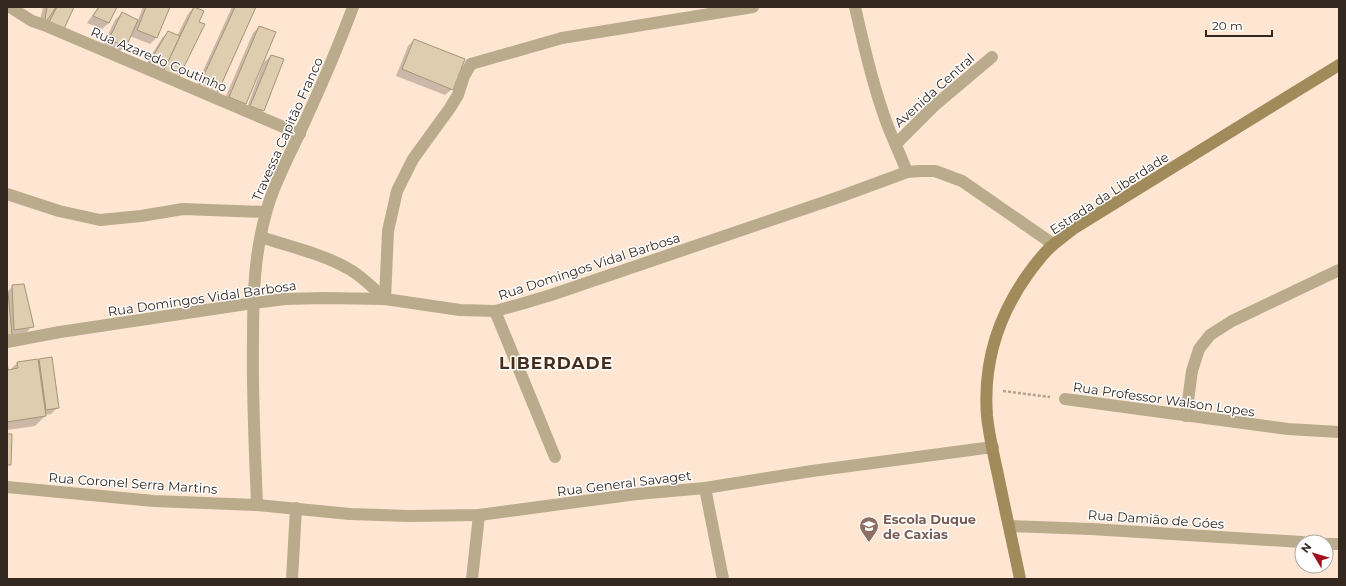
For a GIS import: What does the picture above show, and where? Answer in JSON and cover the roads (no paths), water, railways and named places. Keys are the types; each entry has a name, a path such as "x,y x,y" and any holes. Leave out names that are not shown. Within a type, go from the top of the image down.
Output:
{"main road":[{"name":"Estrada da Liberdade","path":"1020,579 987,416 987,388 990,359 998,330 1008,306 1019,286 1035,264 1053,244 1073,229 1339,65"}],"street":[{"name":"Rua Azaredo Coutinho","path":"10,7 32,21 44,24 300,134"},
{"name":"Travessa Capitão Franco","path":"257,505 252,368 255,268 260,237 266,212 279,176 300,134 335,55 353,7"},
{"path":"385,299 388,231 397,191 413,159 458,95 464,76 471,64 562,38 753,7"},
{"path":"855,7 870,70 886,121 907,172"},
{"name":"Avenida Central","path":"896,144 934,106 992,57"},
{"name":"Rua Domingos Vidal Barbosa","path":"7,342 60,332 253,303 301,299 385,299 460,310 495,311 558,292 907,172 920,170 935,171 962,181 1053,244"},
{"path":"7,194 59,212 100,220 141,216 182,208 266,212"},
{"path":"260,237 319,256 348,268 385,299"},
{"path":"1186,416 1192,370 1199,349 1210,335 1232,321 1339,270"},
{"path":"495,311 555,457"},
{"name":"Rua Professor Walson Lopes","path":"1065,400 1288,429 1339,432"},
{"name":"Rua General Savaget","path":"257,505 357,515 479,515 637,494 705,488 812,471 993,447"},
{"name":"Rua Coronel Serra Martins","path":"7,487 154,501 257,505"},
{"path":"705,488 723,579"},
{"path":"292,579 296,508"},
{"path":"472,579 479,515"},
{"name":"Rua Damião de Góes","path":"1009,526 1090,529 1294,542"}],"place":[{"name":"Escola Duque de Caxias","path":"869,543"}],"district":[{"name":"LIBERDADE","path":"556,363"}]}
